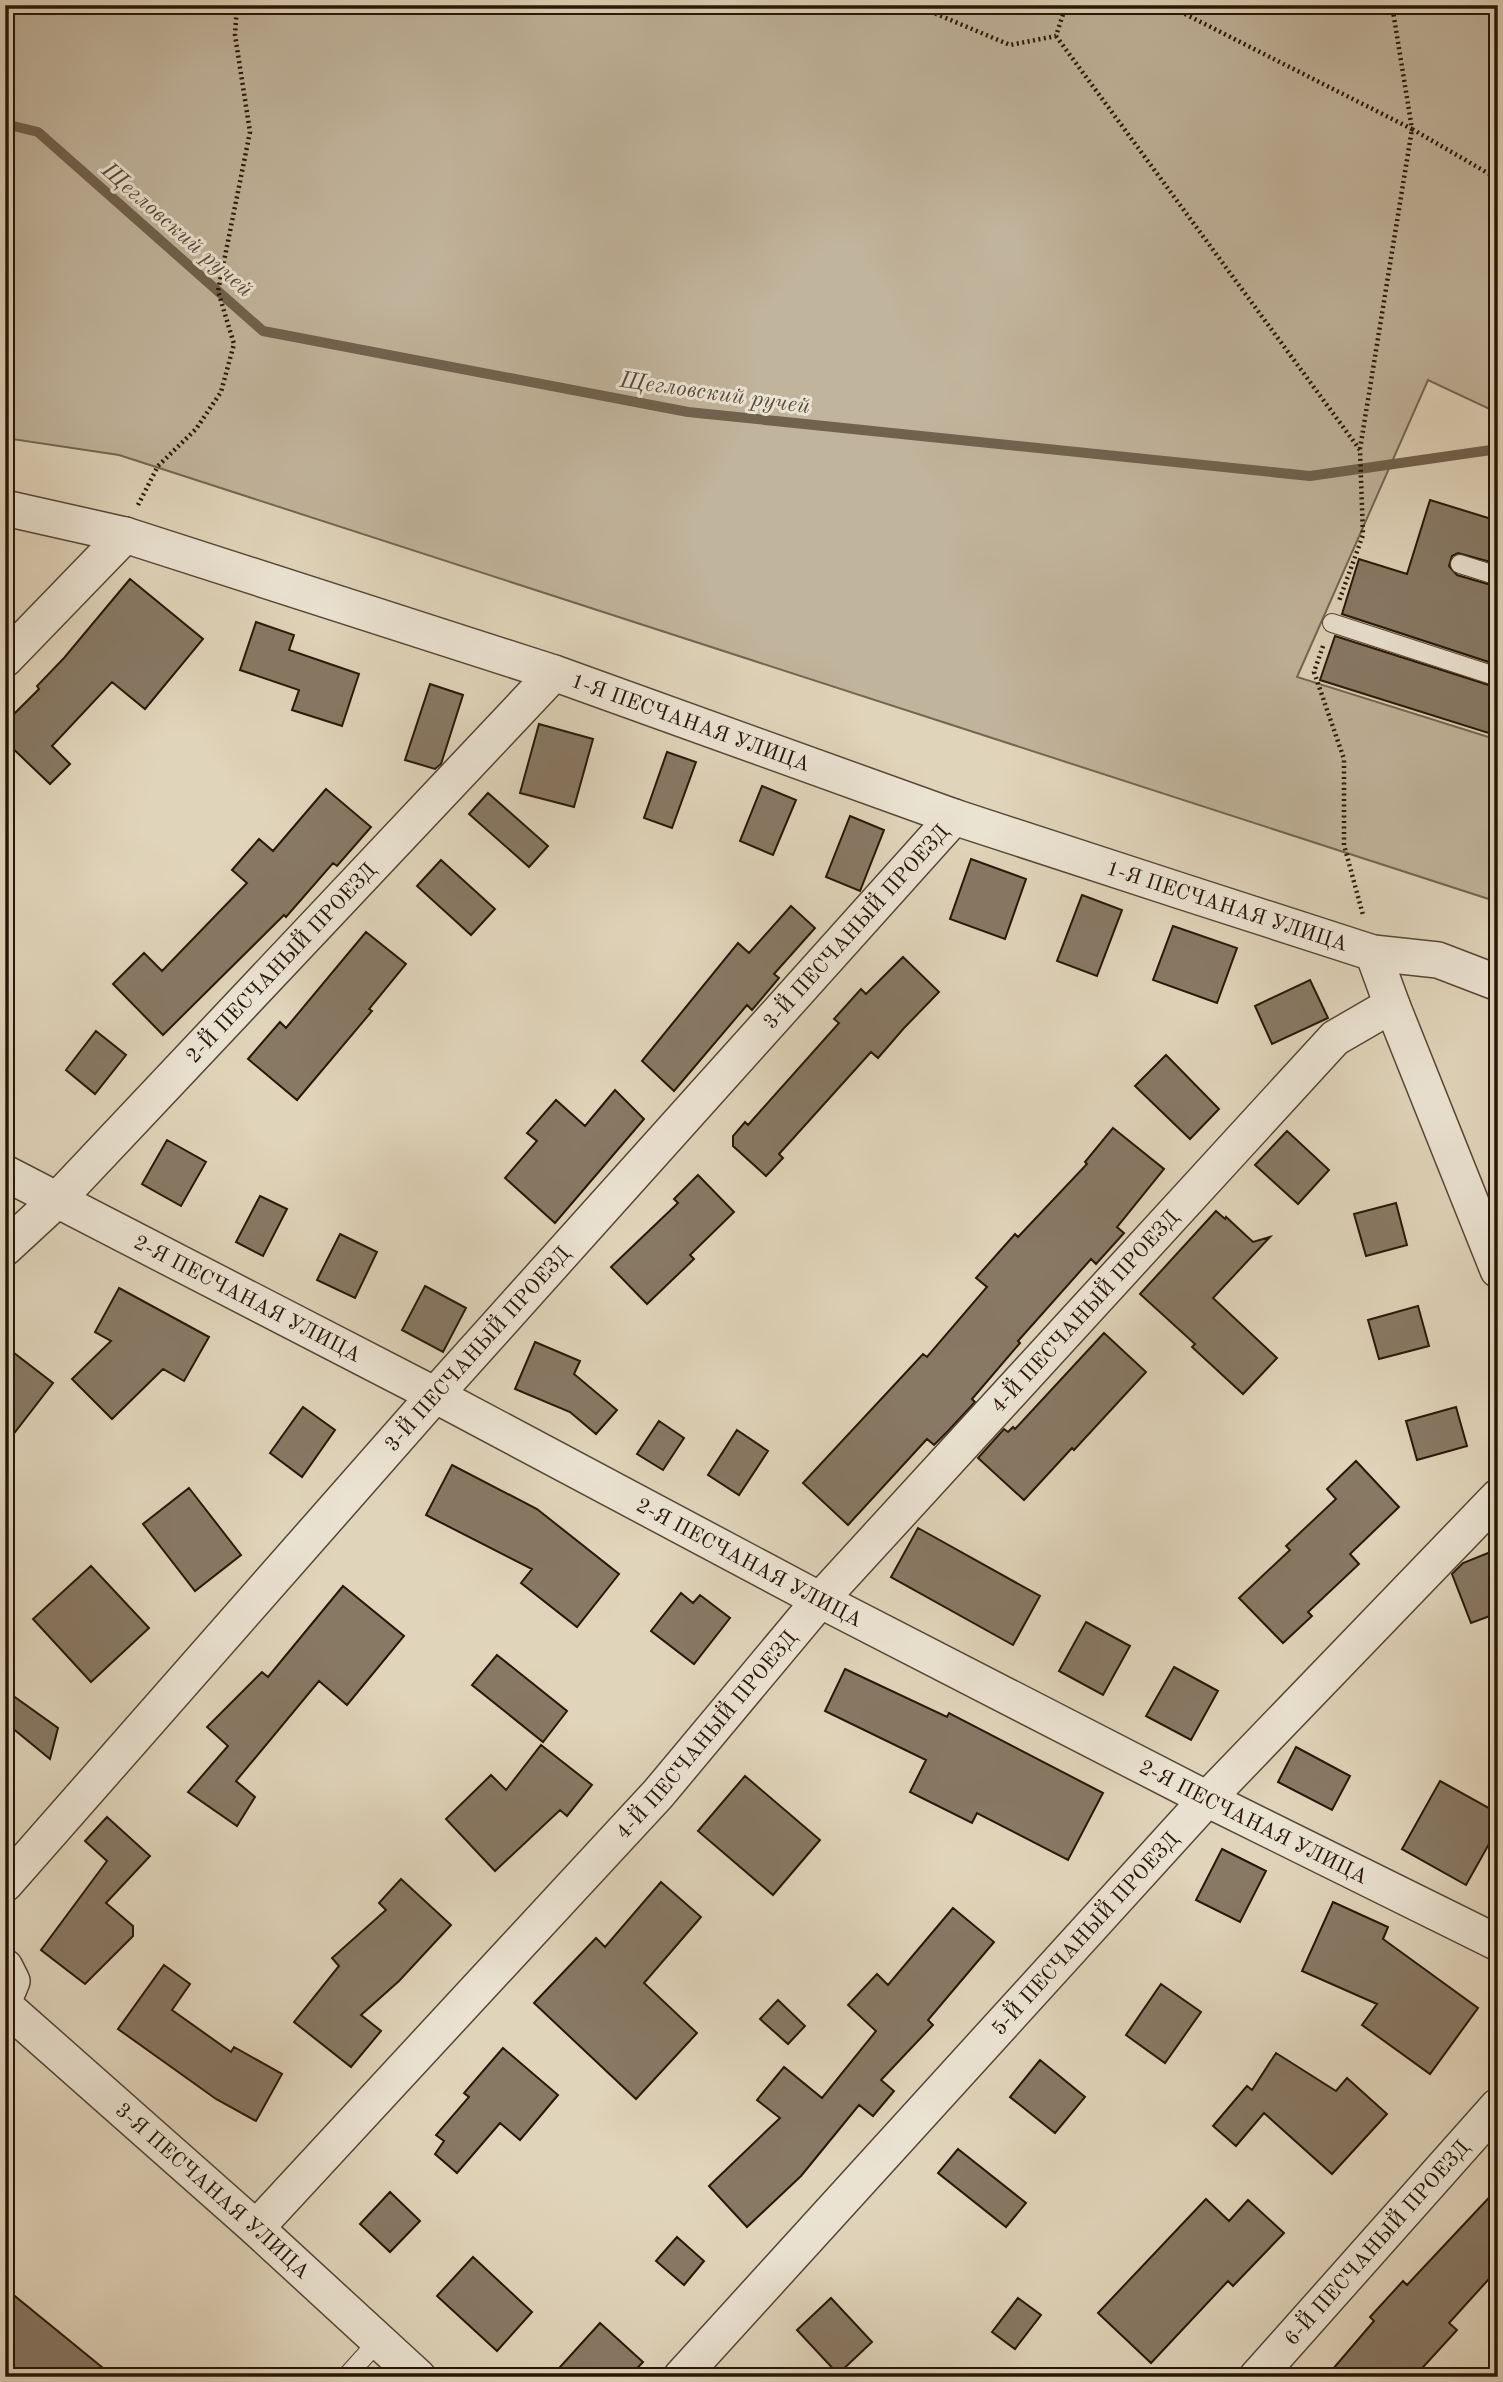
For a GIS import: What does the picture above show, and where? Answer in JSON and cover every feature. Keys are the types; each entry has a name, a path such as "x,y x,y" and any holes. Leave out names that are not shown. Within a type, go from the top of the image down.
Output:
{"street":[{"name":"1-Я ПЕСЧАНАЯ УЛИЦА","path":"5,508 124,535 554,673 954,817 1373,953 1438,960 1498,983"},
{"path":"5,659 124,535"},
{"name":"2-Й ПЕСЧАНЫЙ ПРОЕЗД","path":"5,1248 57,1200 554,673"},
{"name":"3-Й ПЕСЧАНЫЙ ПРОЕЗД","path":"5,1884 435,1395 954,817"},
{"path":"1373,953 1498,1270"},
{"name":"4-Й ПЕСЧАНЫЙ ПРОЕЗД","path":"256,2228 658,1794 820,1600 1335,1038 1392,1005"},
{"name":"2-Я ПЕСЧАНАЯ УЛИЦА","path":"5,1173 435,1395 820,1600 1207,1799 1498,1943"},
{"name":"5-Й ПЕСЧАНЫЙ ПРОЕЗД","path":"681,2377 1207,1799 1498,1497"},
{"path":"5,1967 12,1981 5,1998"},
{"name":"3-Я ПЕСЧАНАЯ УЛИЦА","path":"5,2006 256,2228 418,2377"},
{"name":"6-Й ПЕСЧАНЫЙ ПРОЕЗД","path":"1256,2377 1498,2106"}],"lane":[{"path":"1461,564 1498,576"},
{"path":"1332,623 1498,677"},
{"path":"346,2377 379,2340"}],"path":[{"path":"124,535 158,466 196,429 221,392 234,344 218,291 250,132 235,35 237,5"},
{"path":"915,5 1010,45 1056,36"},
{"path":"1056,36 1066,5"},
{"path":"1171,5 1179,12 1412,130 1498,180"},
{"path":"1373,953 1344,845 1344,759 1314,671 1363,535 1360,451 1412,130 1392,5"},
{"path":"1056,36 1360,451"}],"shaded area":[{"path":"5,5 1496,5 1498,413 1428,380 1297,677 1498,740 1498,902 119,455 5,438"}],"building":[{"path":"1430,500 1498,521 1498,564 1458,553 1452,556 1449,566 1457,575 1498,587 1498,665 1342,614 1359,559 1407,574"},
{"path":"130,579 203,639 145,709 112,682 52,746 70,764 50,784 5,741 5,723 39,689 37,686"},
{"path":"256,622 294,635 289,650 359,674 342,726 292,710 299,690 240,670"},
{"path":"1335,636 1498,688 1498,736 1320,680"},
{"path":"430,684 463,695 441,764 435,769 405,760"},
{"path":"539,724 593,739 574,807 520,793"},
{"path":"667,752 696,762 672,828 644,818"},
{"path":"762,786 796,800 773,855 740,841"},
{"path":"326,789 371,827 337,866 333,863 286,917 284,915 163,1035 113,984 144,953 162,971 247,883 232,870 259,839 273,851"},
{"path":"488,793 548,846 529,867 469,814"},
{"path":"850,816 884,830 860,891 826,877"},
{"path":"971,859 1026,879 1005,939 950,919"},
{"path":"441,860 495,909 471,935 417,886"},
{"path":"1082,895 1122,910 1097,976 1057,961"},
{"path":"791,906 815,928 774,974 779,978 752,1010 747,1005 674,1091 642,1061 738,943 749,953"},
{"path":"1173,926 1237,948 1217,1003 1153,980"},
{"path":"366,932 406,964 369,1009 372,1011 297,1100 248,1059 280,1022 286,1028"},
{"path":"903,957 939,992 878,1058 871,1052 779,1154 783,1158 766,1176 733,1146 733,1136 745,1122 748,1125 839,1023 834,1019 861,989 866,994"},
{"path":"1310,980 1328,1018 1272,1044 1255,1006"},
{"path":"96,1031 126,1055 95,1094 66,1070"},
{"path":"1166,1055 1219,1109 1190,1139 1135,1086"},
{"path":"615,1090 644,1119 555,1223 505,1178 537,1141 527,1133 556,1100 585,1126"},
{"path":"1113,1128 1164,1169 1117,1227 1124,1233 1096,1264 1091,1259 1018,1341 1020,1343 972,1399 975,1402 948,1431 934,1445 927,1439 848,1525 803,1483 923,1354 927,1357 987,1287 976,1278 1015,1234 1018,1237 1087,1164 1085,1162"},
{"path":"1287,1131 1329,1170 1298,1204 1255,1165"},
{"path":"167,1140 206,1162 181,1206 142,1184"},
{"path":"698,1175 734,1212 690,1255 694,1259 647,1304 611,1267 678,1203 674,1199"},
{"path":"260,1196 287,1209 263,1256 236,1242"},
{"path":"1396,1203 1407,1245 1366,1256 1354,1214"},
{"path":"1216,1211 1253,1242 1270,1237 1213,1298 1277,1358 1243,1394 1192,1347 1195,1344 1140,1294"},
{"path":"340,1234 377,1252 355,1298 317,1280"},
{"path":"425,1286 466,1308 443,1352 402,1330"},
{"path":"119,1288 209,1337 184,1381 163,1369 112,1419 72,1379 111,1341 95,1332"},
{"path":"1418,1306 1429,1346 1379,1359 1368,1320"},
{"path":"1104,1333 1146,1372 1024,1500 978,1458 1004,1429 1008,1432 1013,1427 1015,1429"},
{"path":"535,1342 580,1361 574,1374 617,1410 596,1434 570,1412 515,1389"},
{"path":"5,1346 53,1383 5,1445"},
{"path":"303,1407 335,1430 302,1477 270,1453"},
{"path":"1456,1407 1467,1446 1417,1460 1406,1421"},
{"path":"659,1421 684,1438 663,1470 637,1454"},
{"path":"737,1430 768,1451 739,1495 708,1475"},
{"path":"1356,1461 1399,1507 1350,1554 1359,1564 1308,1612 1312,1616 1283,1643 1239,1598 1290,1550 1286,1546 1336,1499 1327,1489"},
{"path":"452,1465 537,1509 619,1574 577,1627 521,1583 532,1569 426,1515"},
{"path":"189,1488 241,1555 195,1591 143,1524"},
{"path":"918,1528 1040,1596 1013,1645 891,1577"},
{"path":"1498,1549 1498,1613 1471,1623 1452,1574 1463,1563"},
{"path":"91,1566 149,1628 91,1682 33,1619"},
{"path":"343,1586 404,1636 347,1705 319,1681 236,1781 255,1797 237,1826 188,1792 228,1746 207,1727 262,1672 268,1677"},
{"path":"681,1593 693,1603 700,1595 730,1618 694,1664 651,1631"},
{"path":"1086,1622 1130,1646 1103,1695 1059,1671"},
{"path":"497,1655 567,1711 543,1742 472,1685"},
{"path":"1174,1667 1218,1691 1191,1740 1146,1716"},
{"path":"845,1669 947,1717 949,1713 1103,1793 1068,1860 977,1813 972,1823 910,1792 926,1760 825,1711"},
{"path":"5,1690 58,1728 50,1759 5,1722"},
{"path":"541,1745 592,1785 567,1816 560,1810 495,1871 446,1819 491,1775 506,1790"},
{"path":"1296,1747 1350,1776 1332,1810 1278,1782"},
{"path":"745,1776 820,1840 773,1895 698,1831"},
{"path":"1440,1781 1498,1813 1498,1828 1466,1885 1402,1849"},
{"path":"107,1817 150,1856 106,1903 133,1926 133,1936 85,1984 41,1950 107,1861 85,1841"},
{"path":"1222,1849 1266,1871 1240,1922 1196,1900"},
{"path":"401,1879 451,1925 399,1981 361,2015 381,2031 351,2067 294,2022 339,1966 332,1958 386,1910 379,1903"},
{"path":"661,1882 701,1917 644,1983 697,2033 636,2099 534,2003 596,1938 605,1947"},
{"path":"1333,1902 1388,1927 1383,1939 1478,2008 1430,2074 1362,2025 1377,2004 1302,1971"},
{"path":"953,1908 994,1942 928,2020 933,2025 881,2080 894,2091 873,2116 859,2105 801,2176 747,2227 709,2186 780,2118 757,2100 784,2067 822,2098 876,2031 848,2005 877,1974 888,1985"},
{"path":"164,1965 190,1984 172,2010 231,2052 234,2047 282,2074 256,2121 216,2099 118,2029"},
{"path":"1161,1984 1201,2012 1165,2063 1126,2035"},
{"path":"778,2000 805,2026 788,2044 760,2019"},
{"path":"503,2048 558,2095 520,2140 500,2123 457,2173 435,2154 444,2141 436,2135 469,2097 464,2093"},
{"path":"1276,2053 1336,2091 1347,2078 1387,2114 1332,2174 1264,2113 1236,2146 1213,2126 1247,2086 1252,2090"},
{"path":"1040,2060 1085,2097 1055,2133 1010,2097"},
{"path":"958,2149 1026,2203 1006,2227 938,2173"},
{"path":"1498,2188 1498,2269 1449,2323 1457,2330 1414,2377 1326,2377 1374,2321 1370,2317 1403,2281 1407,2285"},
{"path":"390,2192 420,2221 390,2252 360,2224"},
{"path":"1206,2199 1229,2221 1248,2200 1284,2233 1233,2286 1228,2281 1151,2363 1098,2313"},
{"path":"677,2237 704,2261 684,2285 656,2261"},
{"path":"473,2257 532,2312 497,2351 437,2296"},
{"path":"5,2288 114,2377 5,2377"},
{"path":"831,2298 872,2342 838,2374 797,2330"},
{"path":"1018,2298 1041,2315 1015,2349 992,2332"},
{"path":"600,2323 643,2362 629,2377 551,2377"}],"waterway":[{"name":"Щегловский ручей","path":"5,124 38,132 263,331 688,412 1310,476 1498,449"}]}
